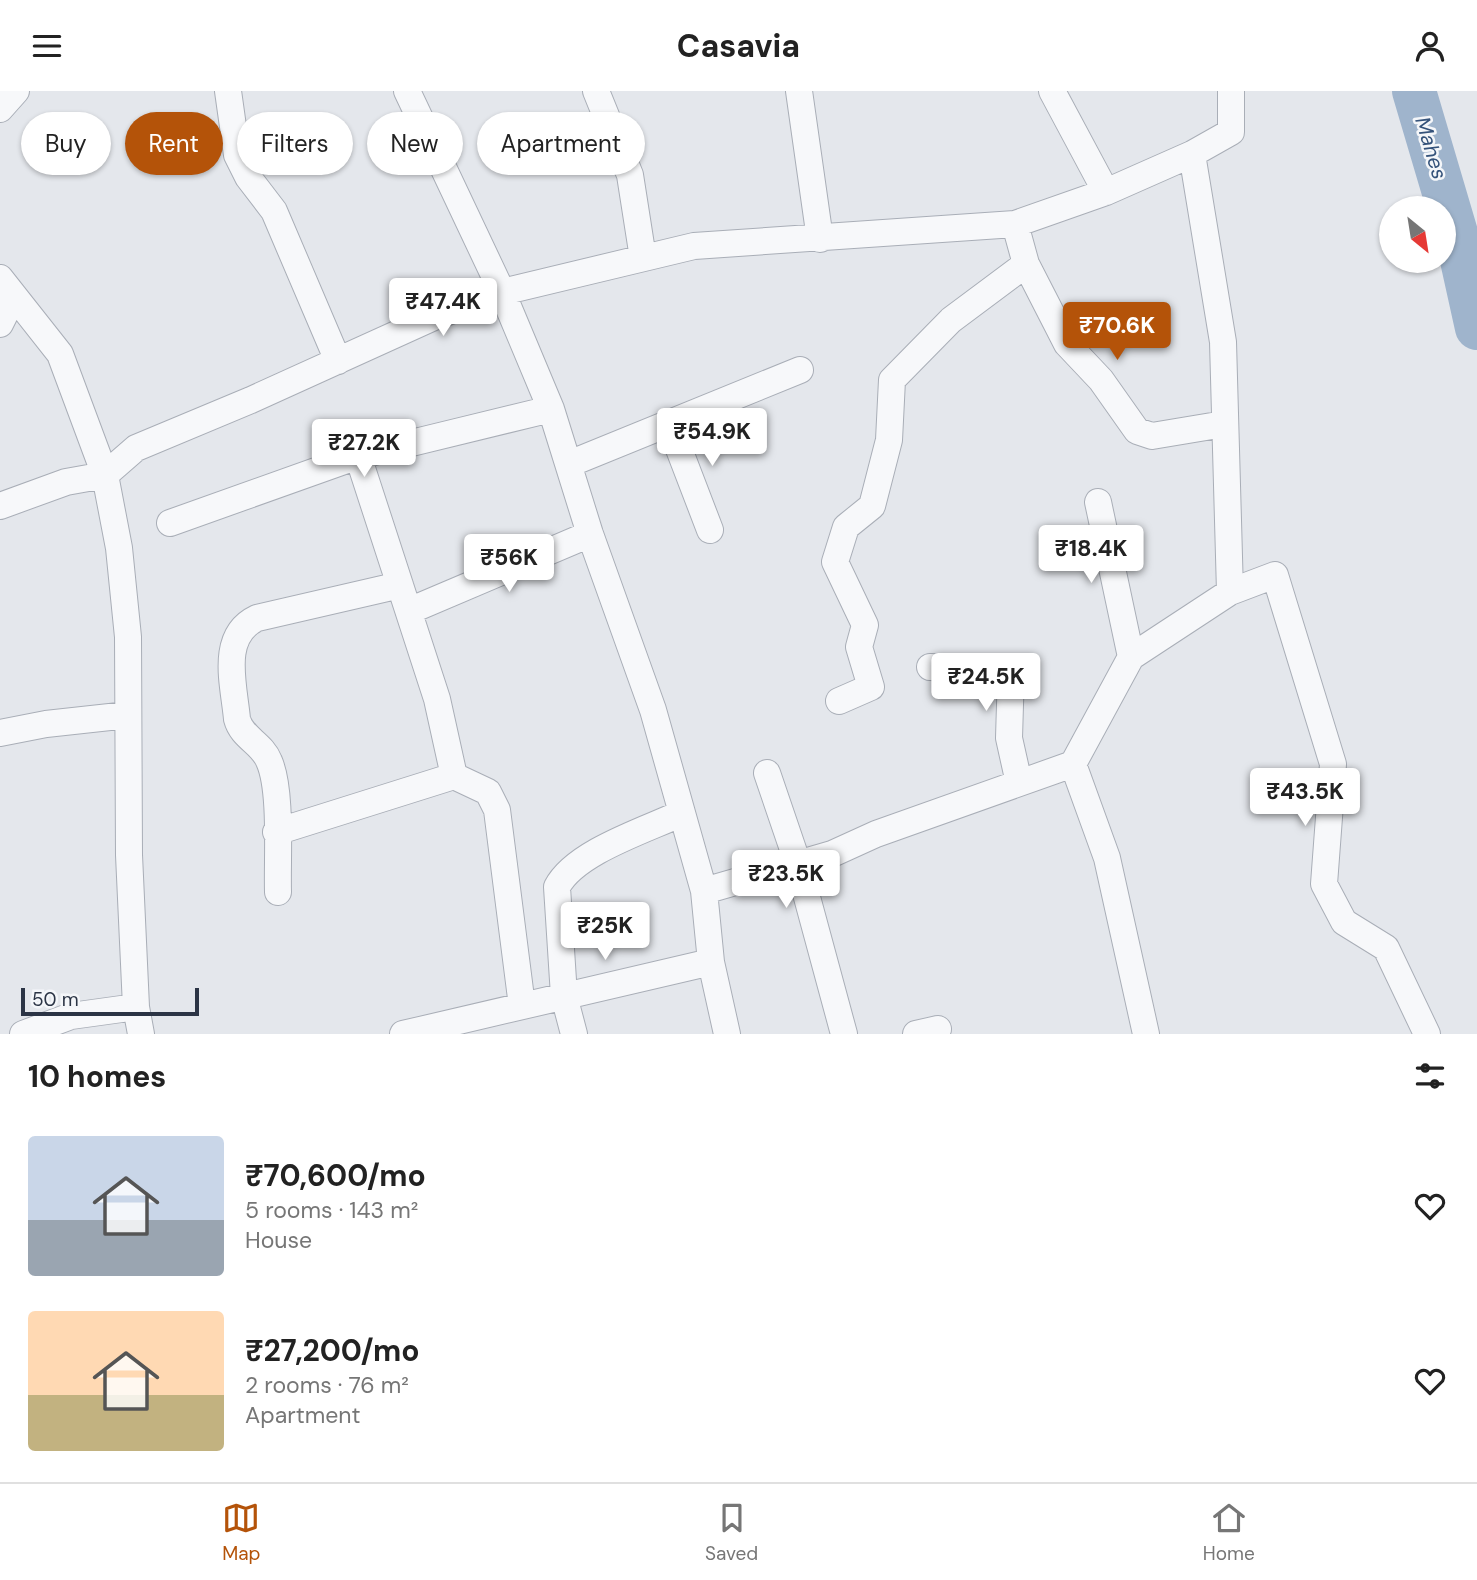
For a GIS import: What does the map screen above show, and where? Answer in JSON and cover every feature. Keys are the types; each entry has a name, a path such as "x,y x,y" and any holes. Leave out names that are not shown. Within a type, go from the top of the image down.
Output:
{"street":[{"path":"228,91 237,155 248,177 274,211 338,361"},
{"path":"407,91 502,292 551,409 590,534 653,710 705,891 711,963 727,1034"},
{"path":"596,91 630,175 643,258"},
{"path":"799,91 820,239"},
{"path":"1052,91 1106,193"},
{"path":"0,506 65,482 104,475 136,448 434,317 502,292 694,246 1015,224 1106,193 1192,154 1231,132 1231,91"},
{"path":"1192,154 1223,342 1230,592"},
{"path":"1015,224 1026,264 1067,344 1106,386 1137,431 1152,436 1224,424"},
{"path":"839,701 871,687 859,647 864,625 835,562 846,527 872,506 889,440 892,380 951,320 1026,264"},
{"path":"0,324 7,287"},
{"path":"7,287 60,354 104,475 119,548 128,636 130,855 136,1007 141,1034"},
{"path":"569,464 800,370"},
{"path":"170,523 358,456 551,409"},
{"path":"669,423 710,530"},
{"path":"358,456 437,699 454,776"},
{"path":"1098,502 1130,657"},
{"path":"409,611 590,534"},
{"path":"705,891 832,854 876,834 1073,764 1130,657 1230,592 1275,575 1333,764 1324,884 1344,922 1386,948 1427,1034"},
{"path":"278,892 271,764 265,752 240,729 237,719 232,646 237,633 257,618 400,585"},
{"path":"930,667 1010,671 1009,738 1019,783"},
{"path":"0,733 46,724 128,715"},
{"path":"1073,764 1107,857 1146,1034"},
{"path":"767,773 798,864 844,1034"},
{"path":"276,832 454,776 488,792 497,810 522,1006"},
{"path":"574,1034 564,996 557,887 564,873 579,862 682,813"},
{"path":"403,1034 711,963"},
{"path":"23,1034 71,1016 136,1007"}],"waterway":[{"name":"Mahes","path":"1414,91 1456,233 1477,328"}]}
